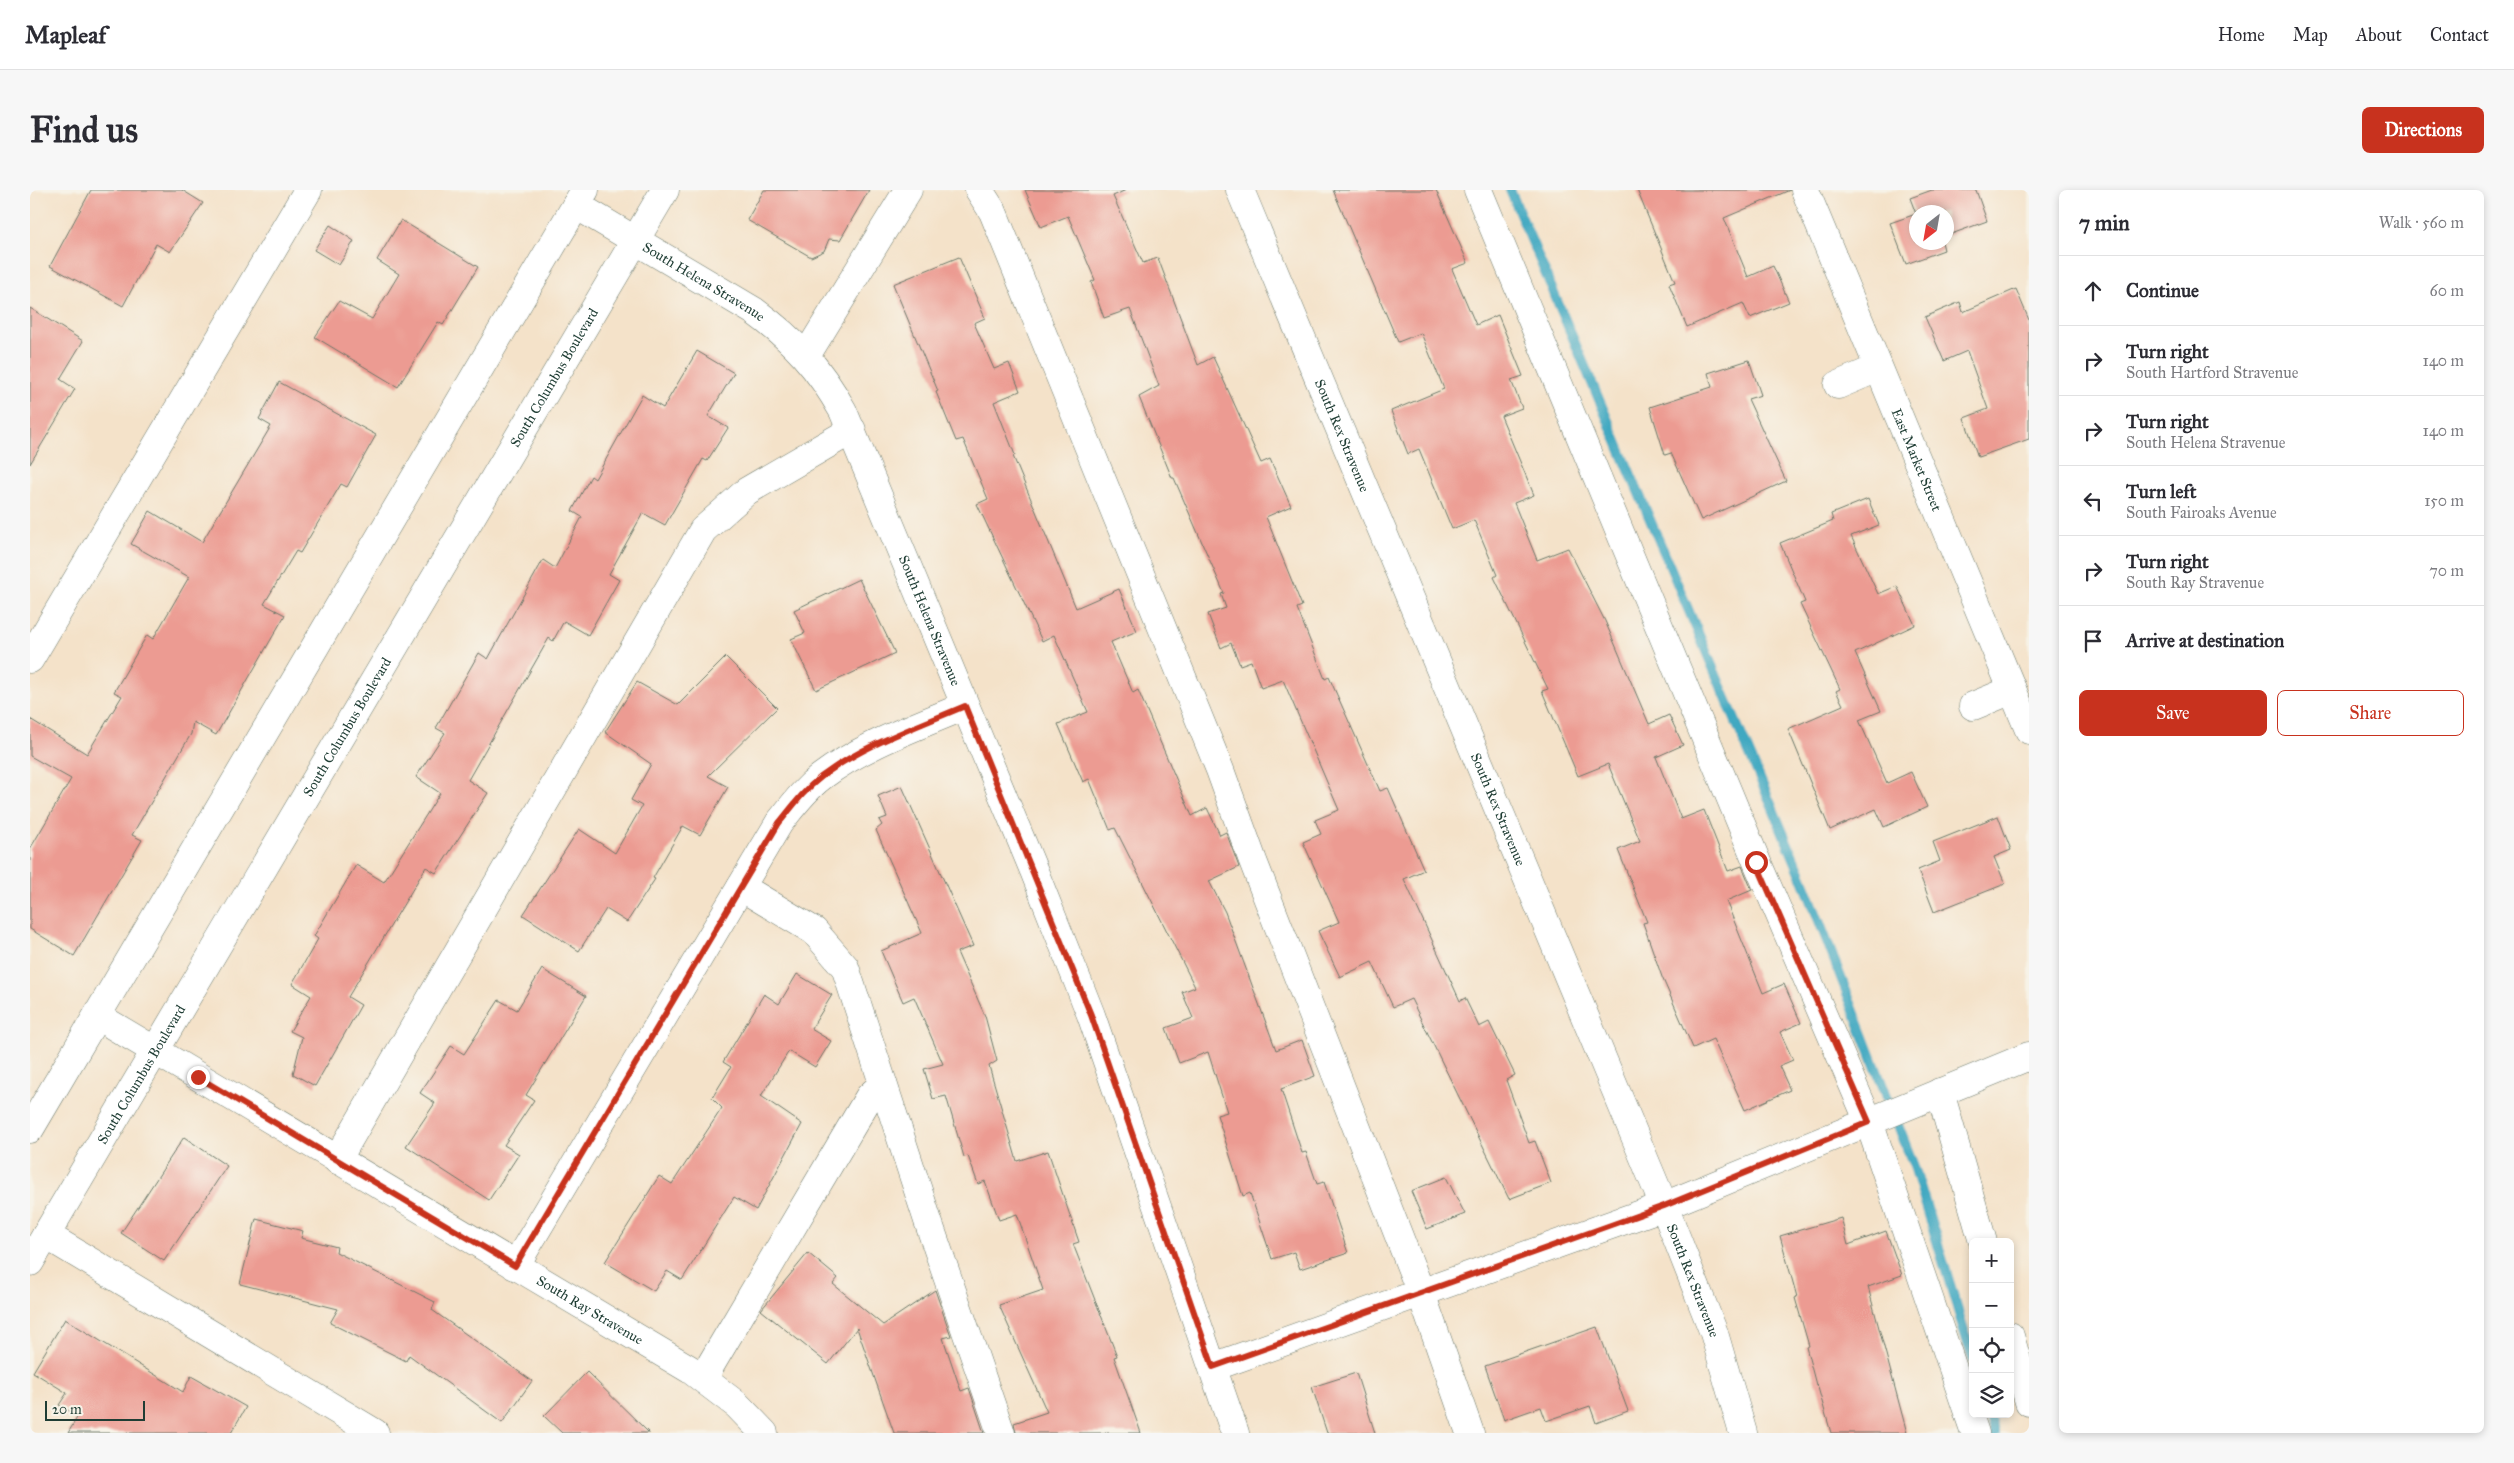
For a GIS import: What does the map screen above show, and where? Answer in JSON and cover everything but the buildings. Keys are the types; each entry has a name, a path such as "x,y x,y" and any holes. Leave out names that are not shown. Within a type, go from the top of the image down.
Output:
{"street":[{"path":"30,659 308,190"},
{"name":"South Columbus Boulevard","path":"30,1262 665,190"},
{"path":"806,356 908,190"},
{"path":"979,190 993,212 1220,770 1253,860 1422,1292 1470,1433"},
{"name":"South Rex Stravenue","path":"1240,190 1664,1206 1714,1333 1743,1433"},
{"path":"1478,190 1756,862 1869,1122 1975,1433"},
{"name":"East Market Street","path":"1805,190 2029,730"},
{"path":"30,1129 581,198"},
{"name":"South Helena Stravenue","path":"581,198 635,240 754,311 780,330 806,356 827,383 852,430 1091,1015 1235,1433"},
{"path":"1838,385 1878,368"},
{"path":"337,1160 703,530 747,491 852,430"},
{"path":"1973,706 2012,690"},
{"path":"515,1266 779,823 819,778 870,748 965,706"},
{"path":"741,887 814,931 845,967 1001,1433"},
{"name":"South Ray Stravenue","path":"97,1016 703,1378 738,1405 764,1433"},
{"path":"1213,1367 1664,1206 2029,1056"},
{"path":"703,1378 869,1097 883,1084"},
{"path":"1940,1092 1982,1238"},
{"path":"46,1235 375,1433"},
{"path":"2014,1350 2029,1402"}],"waterway":[{"path":"1510,190 1804,882 1915,1169 1969,1347"},
{"path":"1990,1418 1995,1433"}],"route":[{"path":"198,1077 515,1266 779,823 819,778 844,761 965,706 1034,871 1091,1015 1213,1367 1664,1206 1869,1122 1756,862"}]}
